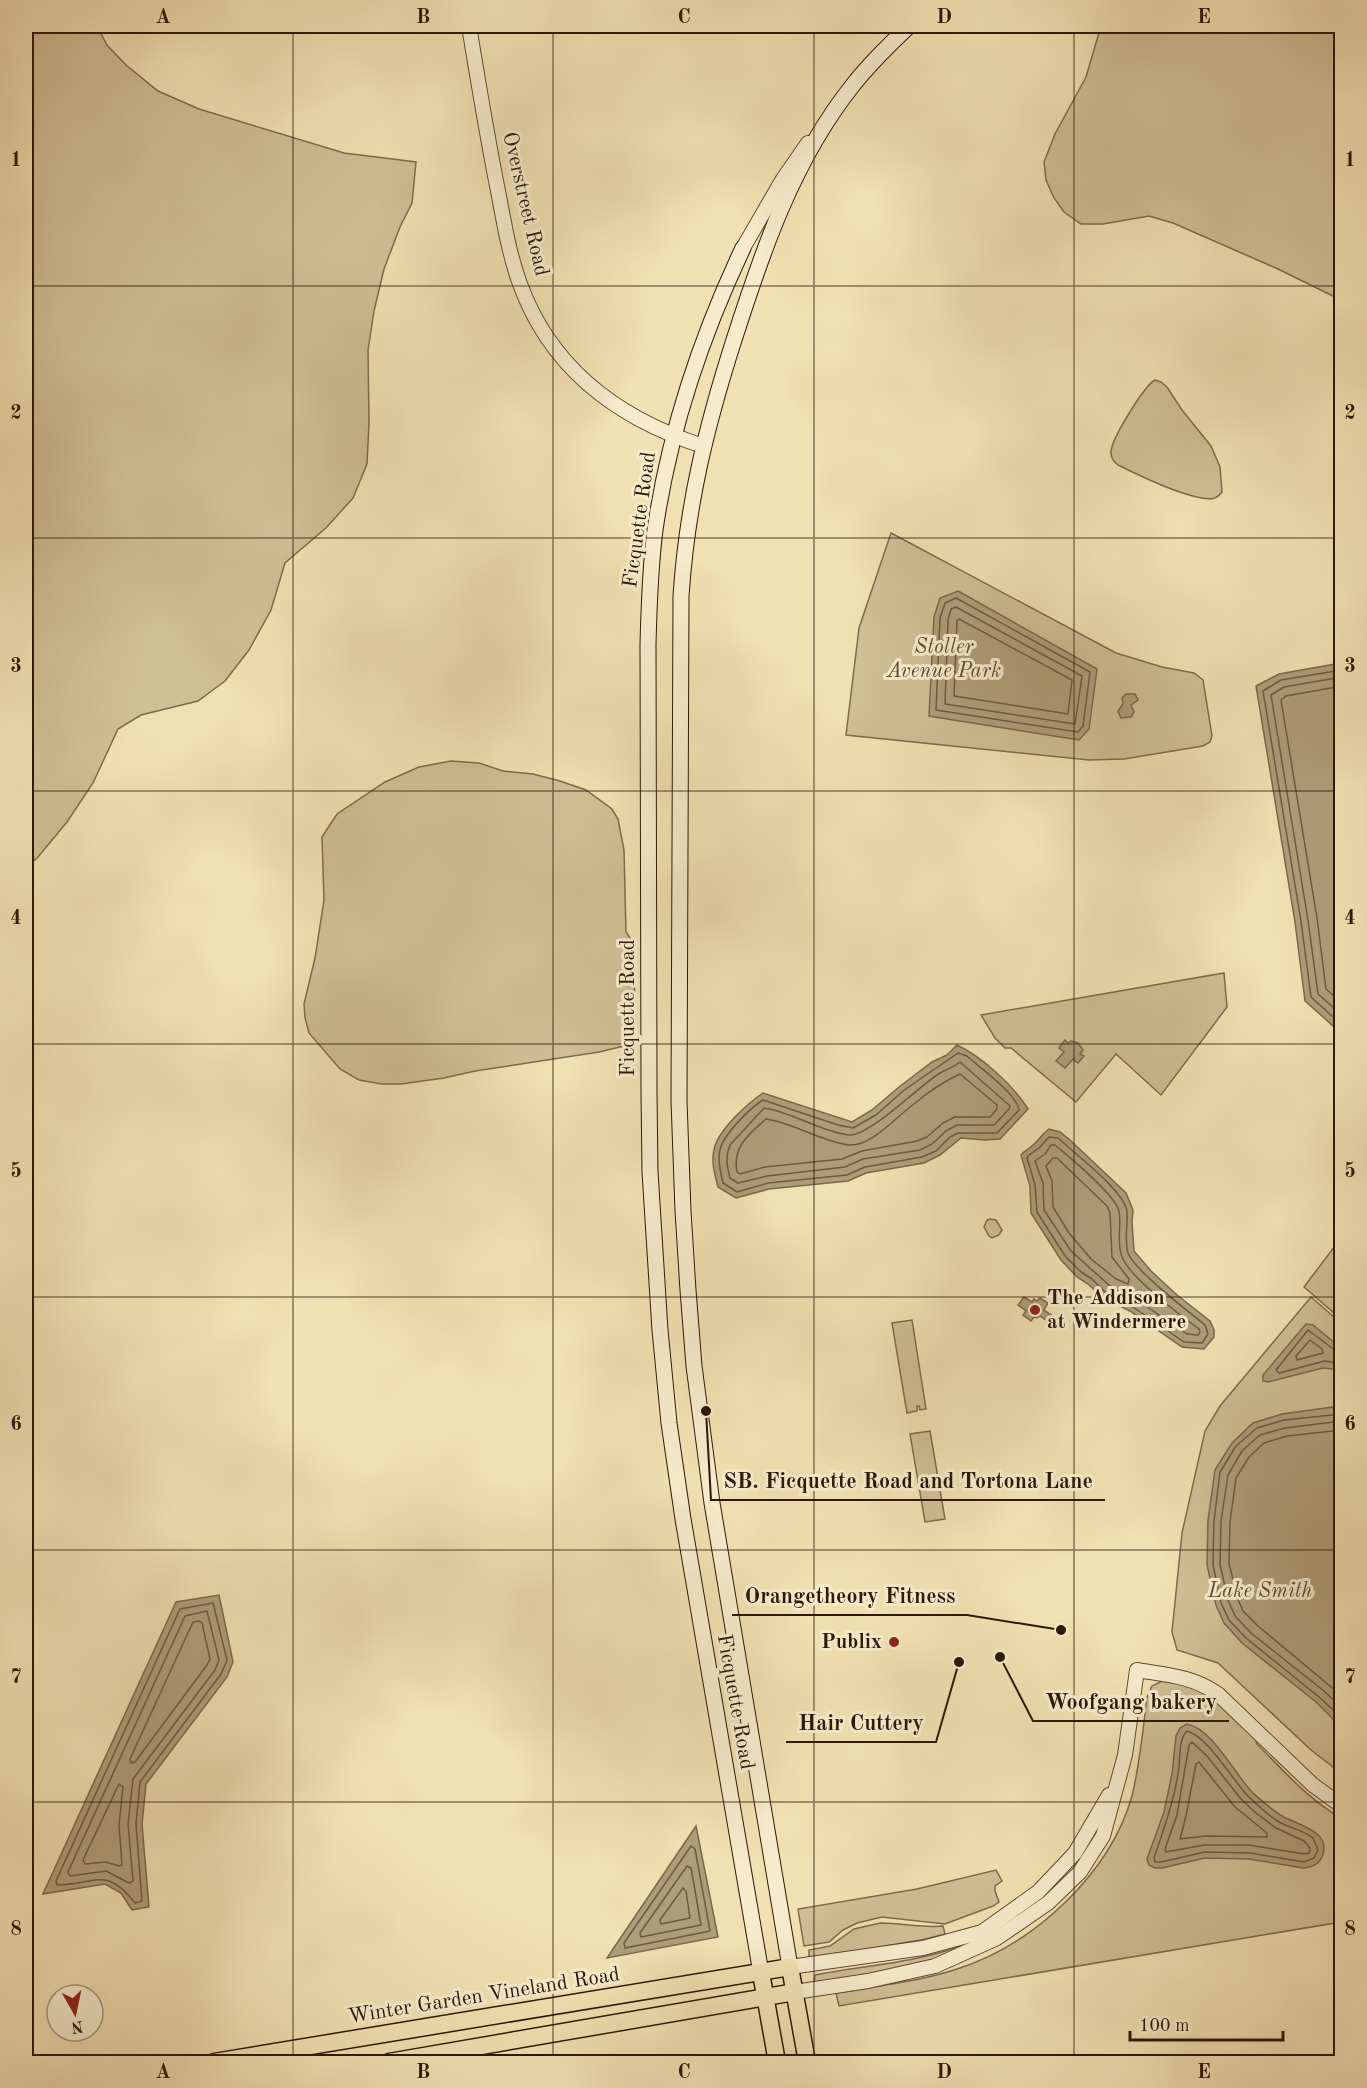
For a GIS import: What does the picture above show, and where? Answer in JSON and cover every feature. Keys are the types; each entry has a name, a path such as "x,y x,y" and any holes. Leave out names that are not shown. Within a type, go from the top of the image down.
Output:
{"main road":[{"name":"Ficquette Road","path":"790,1967 708,1481 694,1366 685,1251 680,1101 680,623 682,570 689,514 703,446 744,307 780,211 807,154 853,84 909,26"},
{"name":"Ficquette Road","path":"743,248 716,308 674,437 655,531 649,602 649,1092 655,1263 663,1368 683,1519 761,1973"},
{"name":"Winter Garden Vineland Road","path":"214,2062 790,1967"},
{"path":"790,1967 807,2062"},
{"path":"761,1973 777,2062"},
{"path":"389,2062 795,1992"}],"street":[{"name":"Overstreet Road","path":"469,26 488,142 510,252 520,285 534,315 564,360 595,391 638,420 674,437 703,446"},
{"name":"Ficquette Road","path":"743,248 783,178 853,84"},
{"path":"795,1992 868,1981 935,1966 997,1938 1048,1903 1080,1872 1103,1836 1120,1777 1137,1670 1183,1677 1206,1686 1218,1694 1313,1785 1341,1806"},
{"path":"790,1967 923,1948 982,1932 1038,1892 1075,1853 1120,1777"}],"green space":[{"path":"26,26 97,26 107,45 126,65 158,91 199,109 344,153 416,162 412,203 384,269 374,311 368,350 367,464 353,498 326,528 285,563 271,610 249,650 225,681 198,701 141,715 118,729 93,783 67,822 26,868"},
{"path":"1101,26 1341,26 1341,300 1278,269 1173,223 1149,216 1103,224 1081,224 1064,212 1054,198 1046,180 1044,162 1055,134 1086,77"},
{"path":"1155,380 1167,387 1211,446 1220,467 1222,492 1216,498 1200,498 1177,491 1118,465 1112,459 1112,447 1116,437 1143,392"},
{"name":"Stoller Avenue Park","path":"891,533 1116,653 1162,667 1194,673 1203,680 1212,736 1210,742 1203,746 1124,759 1089,760 846,735 859,628"},
{"path":"451,761 479,763 503,771 533,774 560,781 586,790 612,809 618,819 624,850 626,932 634,944 635,1038 624,1046 444,1078 401,1084 382,1084 359,1080 340,1069 309,1033 304,1004 315,958 324,900 322,837 337,814 385,782 419,767"},
{"path":"1224,973 1227,1007 1161,1095 1116,1054 1076,1102 1011,1048 1005,1048 995,1038 981,1015"},
{"path":"990,1219 996,1220 1002,1230 999,1235 992,1238 984,1227"},
{"path":"1341,1238 1341,1319 1304,1287"},
{"name":"Lake Smith","path":"1311,1297 1341,1323 1341,1773 1311,1750 1218,1663 1177,1650 1172,1632 1182,1533 1205,1431 1220,1406"},
{"path":"912,1320 926,1409 920,1410 917,1406 917,1411 907,1413 892,1323"},
{"path":"930,1431 945,1519 925,1522 910,1434"},
{"path":"1162,1681 1191,1687 1213,1699 1254,1736 1257,1744 1297,1784 1341,1818 1341,1922 839,2006 836,1993 927,1977 985,1958 1013,1943 1065,1903 1106,1853 1121,1825 1135,1784 1147,1697 1152,1686"},
{"path":"996,1870 1002,1881 995,1886 999,1902 993,1906 945,1924 882,1917 857,1923 843,1930 829,1942 804,1946 798,1909 917,1889"},
{"path":"1027,1910 1005,1929 917,1967 814,1982 815,1975 910,1960 966,1944"},
{"path":"880,1923 943,1926 945,1934 832,1955 809,1957 809,1950 830,1946 854,1929"}],"water":[{"path":"958,591 1097,669 1089,729 1079,740 929,716 934,617 940,598"},
{"path":"1342,663 1341,1033 1305,1001 1295,922 1256,686 1279,674"},
{"path":"1126,694 1135,694 1138,700 1131,705 1134,712 1131,717 1121,718 1118,711 1123,704 1122,698"},
{"path":"1065,1040 1068,1043 1071,1041 1078,1043 1083,1050 1080,1054 1084,1056 1078,1063 1073,1059 1065,1068 1056,1061 1064,1052 1059,1048"},
{"path":"957,1045 996,1072 1028,1109 1000,1139 961,1138 940,1155 924,1163 866,1173 848,1181 769,1189 736,1198 718,1187 713,1159 716,1143 734,1118 763,1093 852,1122 872,1110 932,1062 947,1055"},
{"path":"1049,1129 1060,1132 1070,1140 1126,1193 1133,1210 1134,1251 1151,1271 1177,1295 1210,1321 1214,1337 1204,1349 1182,1347 1130,1311 1102,1297 1077,1277 1061,1260 1031,1213 1030,1186 1021,1155"},
{"name":"The Addison at Windermere","path":"1024,1297 1032,1302 1040,1298 1048,1303 1044,1310 1054,1317 1050,1323 1040,1316 1034,1317 1031,1321 1023,1315 1026,1311 1018,1305"},
{"path":"1306,1324 1313,1325 1341,1348 1341,1370 1323,1368 1268,1382 1263,1381 1263,1375"},
{"name":"Lake Smith","path":"1333,1407 1342,1408 1341,1727 1316,1702 1242,1643 1224,1623 1216,1605 1207,1565 1208,1520 1215,1470 1232,1443 1253,1423 1282,1414"},
{"path":"219,1595 233,1662 227,1677 146,1784 142,1824 149,1907 132,1910 121,1893 105,1884 43,1894 176,1602"},
{"path":"1187,1724 1206,1734 1215,1743 1246,1785 1263,1802 1282,1816 1318,1835 1324,1848 1319,1862 1303,1868 1249,1859 1205,1858 1162,1868 1149,1865 1147,1859 1164,1812 1172,1774 1176,1736 1180,1728"},
{"path":"696,1826 718,1937 607,1958"}],"place":[{"name":"The Addison at Windermere","path":"1035,1310"},
{"name":"SB. Ficquette Road and Tortona Lane","path":"706,1411"},
{"name":"Orangetheory Fitness","path":"1061,1630"},
{"name":"Publix","path":"894,1642"},
{"name":"Woofgang bakery","path":"1000,1657"},
{"name":"Hair Cuttery","path":"959,1662"}]}
